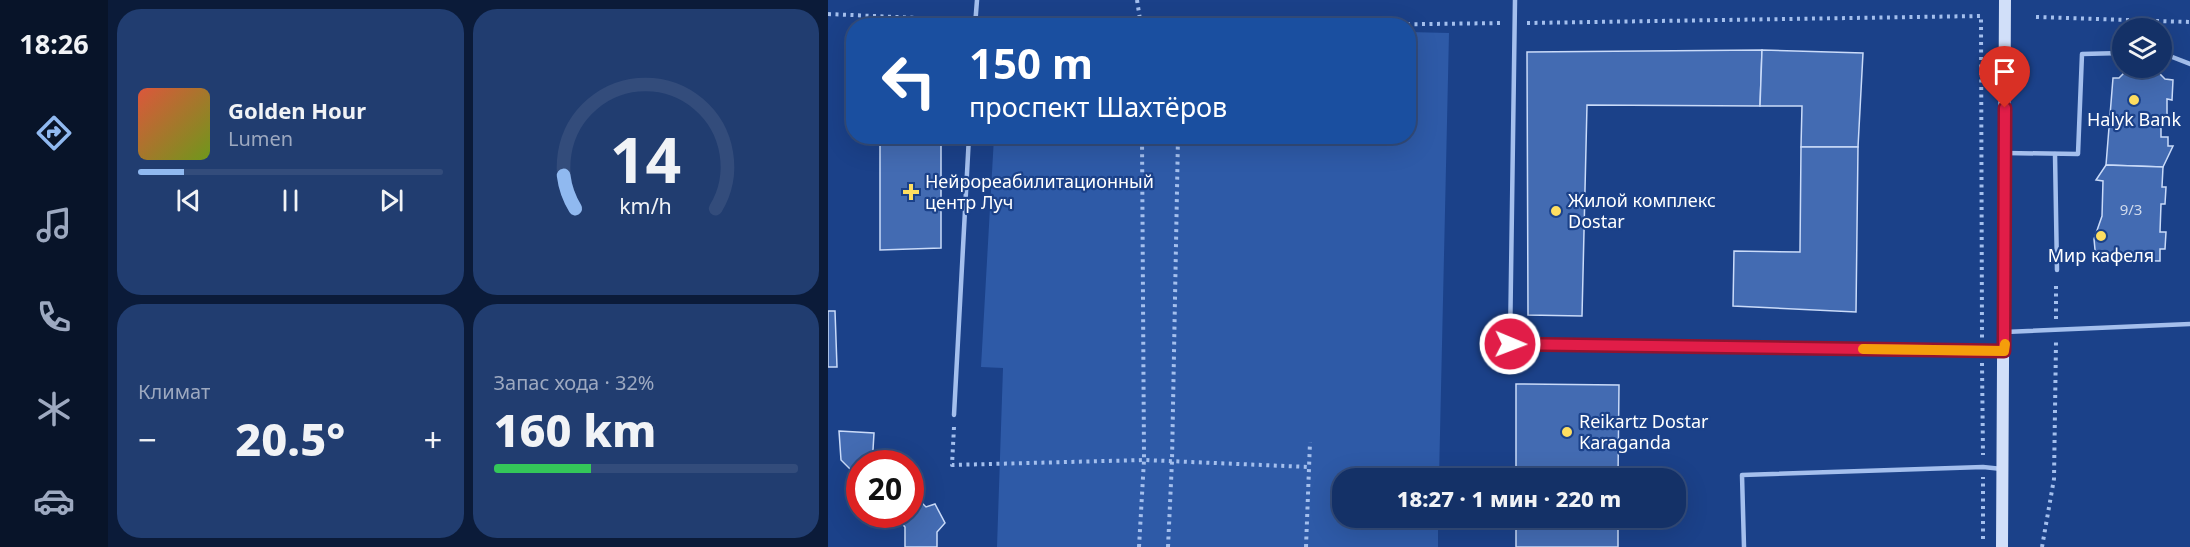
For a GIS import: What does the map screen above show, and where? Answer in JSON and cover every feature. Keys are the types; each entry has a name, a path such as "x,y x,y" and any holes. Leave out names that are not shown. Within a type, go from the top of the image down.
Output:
{"street":[{"path":"2002,547 2005,332 2005,0"}],"lane":[{"path":"976,18 977,0"},
{"path":"1515,0 1510,344 2004,351"},
{"path":"2005,153 2078,154 2082,54 2112,53"},
{"path":"2172,57 2190,64"},
{"path":"954,415 969,144"},
{"path":"2055,154 2057,270"},
{"path":"2005,332 2190,324"},
{"path":"1744,547 1742,475 1983,467 2004,469"}],"path":[{"path":"1137,0 1140,18"},
{"path":"828,14 894,18"},
{"path":"1416,24 1981,16 1983,547"},
{"path":"2036,17 2190,22"},
{"path":"1139,547 1144,460 1142,144"},
{"path":"1168,547 1172,461 1178,144"},
{"path":"2042,547 2054,478 2057,270"},
{"path":"954,415 952,465 1144,460 1309,468"},
{"path":"1306,547 1310,442"}],"shaded area":[{"path":"1416,32 1449,33 1439,468 1332,468 1332,528 1438,528 1438,547 997,547 1003,368 981,367 994,144 1416,144"}],"building":[{"name":"Жилой комплекс Dostar","path":"1762,50 1760,106 1587,105 1582,316 1528,315 1527,52"},
{"path":"1762,50 1863,53 1858,147 1801,147 1802,106 1760,106"},
{"path":"2113,78 2173,80 2172,100 2167,99 2167,116 2161,116 2161,137 2168,137 2168,146 2173,146 2163,167 2106,165"},
{"name":"Нейрореабилитационный центр Луч","path":"880,144 941,144 941,248 880,250"},
{"name":"Жилой комплекс Dostar","path":"1801,147 1858,147 1856,312 1733,306 1734,251 1800,252"},
{"path":"2106,165 2163,167 2162,187 2166,187 2165,204 2161,204 2160,232 2166,232 2165,249 2160,249 2160,261 2096,260 2094,239 2102,216 2103,181 2096,180"},
{"path":"828,311 835,311 837,367 828,367"},
{"name":"Reikartz Dostar Karaganda","path":"1516,384 1619,385 1618,468 1516,468"},
{"path":"839,431 874,433 873,450 846,450 846,465 841,460"},
{"path":"935,504 945,523 937,532 937,547 905,547 905,528 924,528 924,505 926,507"},
{"path":"1516,528 1618,528 1618,547 1516,547"}],"slow traffic":[{"path":"1863,349 2004,351 2005,344"}],"place":[{"name":"Halyk Bank","path":"2134,100"},
{"name":"Нейрореабилитационный центр Луч","path":"911,192"},
{"name":"Жилой комплекс Dostar","path":"1556,211"},
{"name":"Мир кафеля","path":"2101,236"},
{"name":"Reikartz Dostar Karaganda","path":"1567,432"}],"route":[{"path":"1510,344 2004,351 2005,108"}]}
